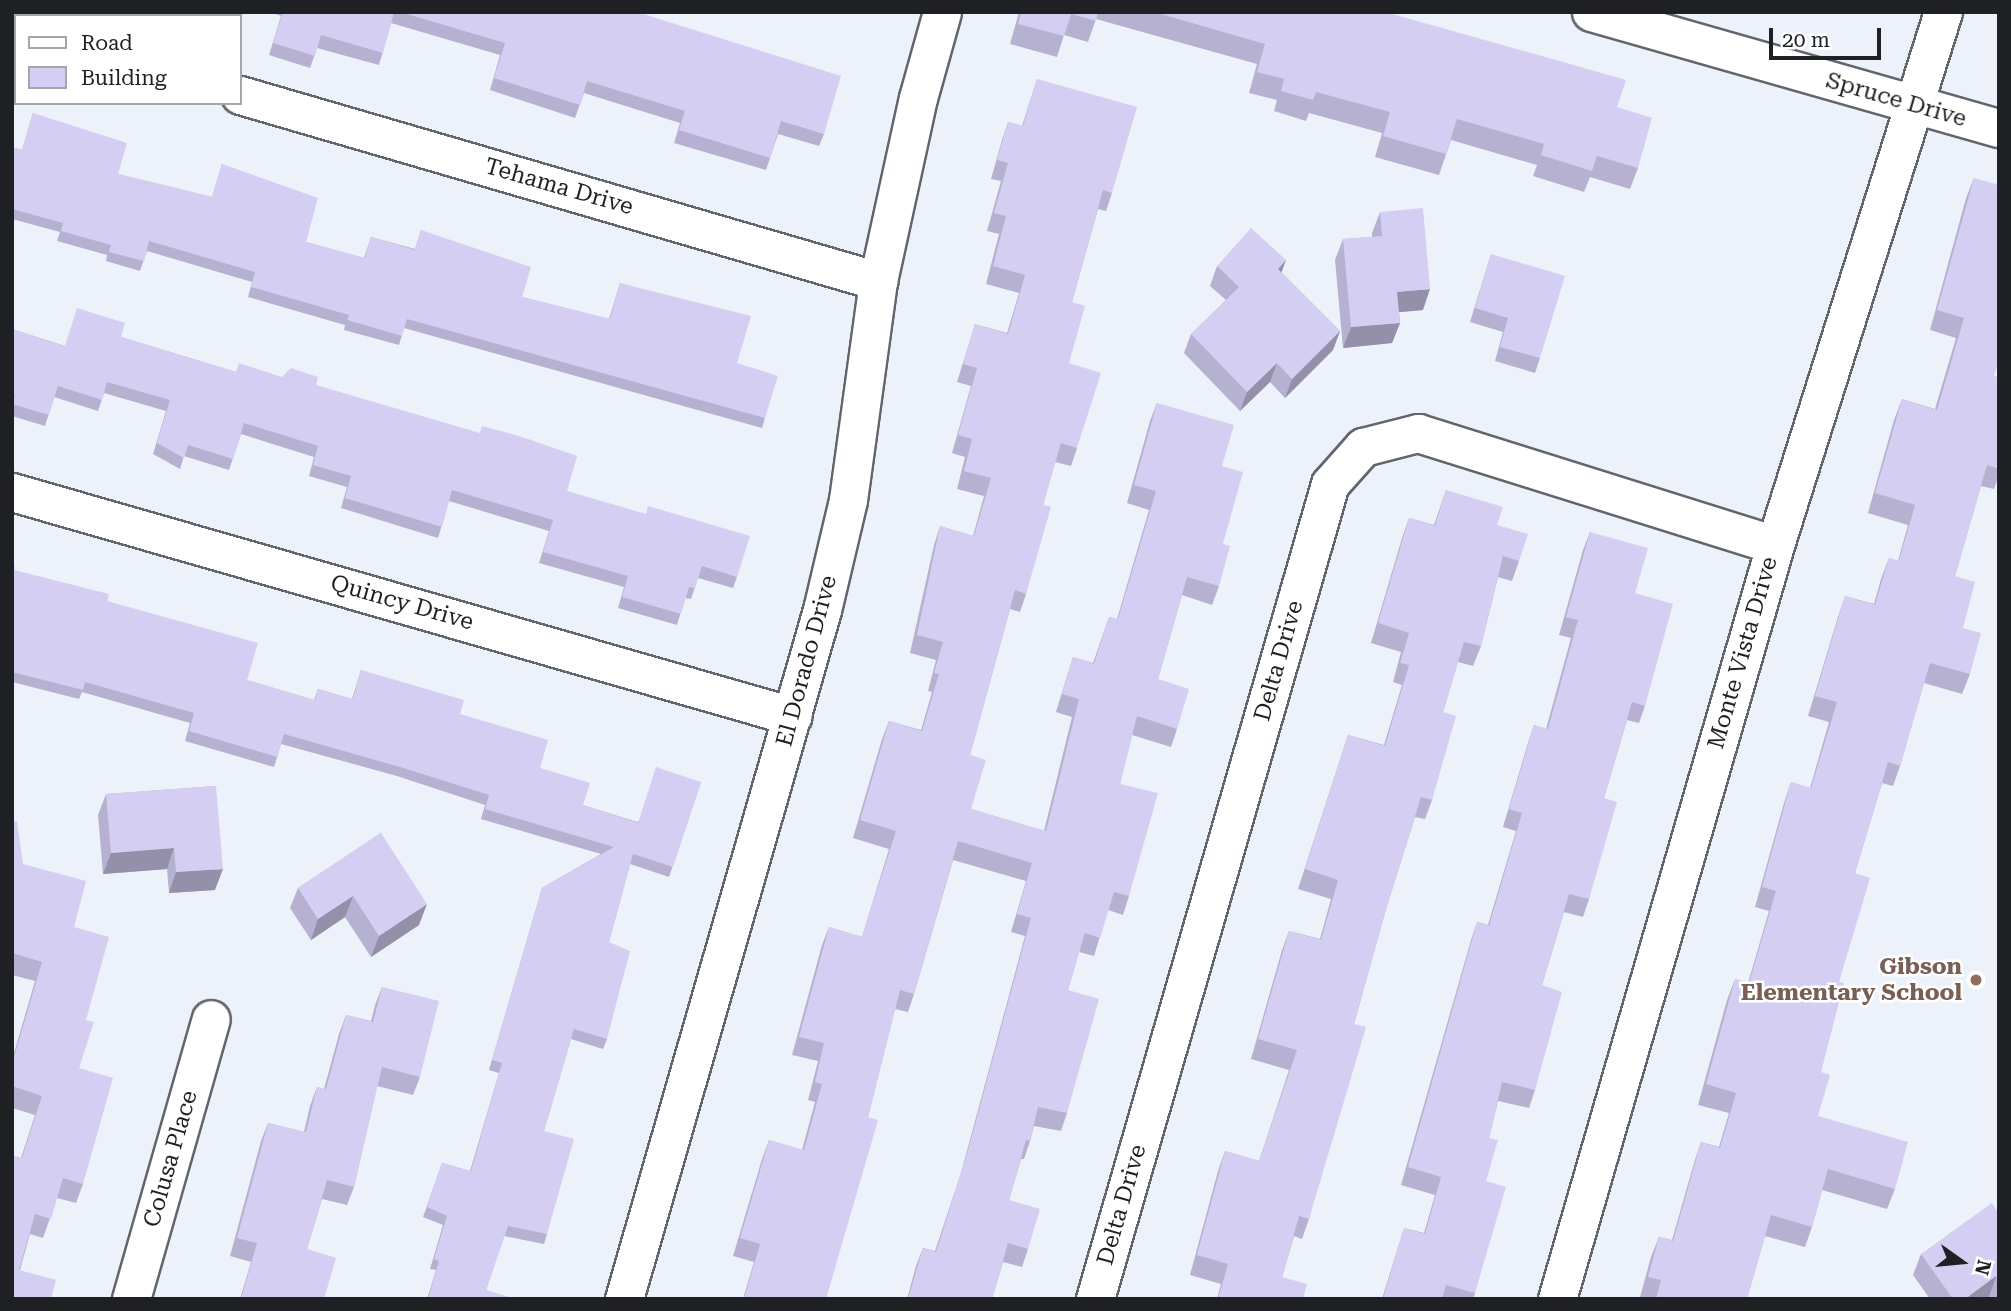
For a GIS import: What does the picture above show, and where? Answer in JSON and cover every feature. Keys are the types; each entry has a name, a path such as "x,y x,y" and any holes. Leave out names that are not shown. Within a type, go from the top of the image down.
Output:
{"street":[{"name":"El Dorado Drive","path":"624,1299 792,716 848,500 878,281 918,98 942,12"},
{"name":"Spruce Drive","path":"1591,12 1999,128"},
{"name":"Monte Vista Drive","path":"1557,1299 1775,545 1943,12"},
{"name":"Tehama Drive","path":"242,96 878,281"},
{"name":"Delta Drive","path":"1095,1299 1330,484 1354,456 1363,447 1418,433 1775,545"},
{"name":"Quincy Drive","path":"12,492 792,716"},
{"name":"Colusa Place","path":"131,1299 211,1019"}],"building":[{"path":"283,12 394,12 383,53 321,35 315,56 273,43"},
{"path":"400,12 637,12 841,76 824,134 781,121 770,158 679,130 685,111 587,81 580,105 494,78 505,43"},
{"path":"1021,12 1098,12 1096,21 1071,14 1064,36 1018,24"},
{"path":"1154,12 1385,12 1626,80 1617,107 1652,118 1638,168 1597,156 1592,171 1541,155 1544,144 1457,119 1446,154 1383,136 1390,112 1316,92 1313,100 1281,91 1284,79 1257,72 1265,44"},
{"path":"1037,79 1137,107 1112,193 1103,190 1072,302 1085,306 1069,363 1101,373 1077,448 1061,443 1043,505 1051,507 1026,594 1015,590 970,755 986,760 971,809 1046,831 1079,699 1062,694 1073,657 1094,664 1109,617 1118,619 1156,491 1134,485 1157,403 1234,425 1222,466 1243,472 1223,544 1230,546 1219,586 1187,577 1158,679 1189,689 1177,729 1137,716 1120,784 1158,793 1129,896 1114,892 1100,938 1085,933 1068,990 1099,999 1067,1113 1038,1107 1030,1141 1026,1140 1009,1200 1040,1209 1028,1249 1008,1243 992,1299 908,1299 923,1248 936,1252 967,1154 1031,918 1017,914 1032,863 958,841 914,994 900,990 868,1117 878,1120 826,1299 744,1299 760,1244 740,1238 769,1140 804,1150 822,1084 815,1082 824,1043 799,1037 829,927 862,937 896,831 860,820 889,721 922,731 939,674 934,673 943,642 917,635 940,526 974,536 991,478 964,471 972,439 958,435 977,368 963,364 975,324 1008,334 1025,275 993,266 1006,216 994,213 1008,163 997,160 1008,122 1023,126"},
{"path":"33,113 127,143 118,174 212,197 222,164 318,198 306,242 365,258 371,237 415,250 421,230 531,267 522,297 610,319 620,283 751,316 737,363 778,376 765,418 407,319 402,336 347,320 349,315 251,287 255,272 149,241 144,261 109,252 111,245 61,231 63,223 12,209 12,147 22,150"},
{"path":"1974,178 1999,185 1999,360 1994,376 1999,378 1999,469 1987,465 1955,576 1975,582 1963,628 1981,633 1970,674 1930,663 1900,766 1888,762 1855,873 1870,878 1839,982 1844,983 1821,1072 1830,1075 1818,1116 1908,1142 1895,1189 1828,1169 1812,1227 1771,1215 1747,1299 1656,1299 1661,1280 1648,1277 1659,1237 1673,1241 1701,1142 1720,1148 1736,1093 1706,1084 1735,979 1749,983 1776,891 1762,887 1791,782 1811,788 1837,702 1815,696 1845,596 1875,605 1889,558 1899,561 1915,505 1875,493 1902,399 1937,410 1964,318 1937,310"},
{"path":"1423,208 1430,289 1397,292 1400,323 1351,327 1343,239 1382,236 1380,212"},
{"path":"1251,228 1286,260 1278,269 1340,331 1292,379 1277,363 1247,392 1191,334 1239,287 1217,266"},
{"path":"1491,254 1565,276 1540,358 1500,347 1508,318 1475,308"},
{"path":"77,308 125,323 121,337 236,372 239,363 282,377 291,368 318,377 316,385 480,433 482,426 519,436 577,456 567,491 646,514 648,506 750,536 737,577 702,566 695,588 689,587 681,614 622,597 628,576 543,552 553,520 452,490 442,527 345,498 351,476 313,465 318,446 244,423 233,459 188,445 184,458 157,443 170,400 107,382 102,400 58,386 49,415 12,404 15,396 12,395 12,329 65,346"},
{"path":"1446,490 1503,507 1497,525 1528,534 1519,561 1503,556 1481,646 1464,642 1443,712 1456,716 1432,800 1421,797 1386,909 1354,1024 1366,1027 1309,1219 1299,1216 1282,1277 1307,1284 1303,1299 1218,1299 1228,1264 1197,1255 1225,1151 1259,1161 1297,1050 1258,1039 1289,931 1321,940 1338,880 1305,869 1348,735 1385,746 1409,665 1400,663 1409,633 1378,623 1409,518 1435,526"},
{"path":"1590,532 1648,548 1635,593 1673,604 1645,706 1632,702 1604,798 1617,802 1589,899 1569,894 1542,985 1562,992 1535,1090 1502,1082 1489,1138 1498,1140 1486,1181 1506,1187 1475,1293 1446,1285 1442,1299 1383,1299 1404,1228 1425,1234 1441,1177 1408,1167 1477,922 1489,926 1522,813 1509,809 1534,725 1548,729 1578,620 1566,617"},
{"path":"12,565 15,566 14,570 109,594 107,601 258,643 247,680 315,700 318,689 353,699 361,670 464,700 460,714 548,740 540,768 590,783 583,805 638,823 656,767 701,782 673,867 633,854 609,942 630,951 607,1039 574,1029 544,1131 574,1139 547,1234 508,1226 486,1290 514,1299 428,1299 439,1261 434,1259 447,1216 427,1207 442,1163 471,1171 502,1063 492,1060 542,888 614,847 485,809 489,795 400,767 284,734 277,757 189,731 194,713 85,682 83,690 12,672"},
{"path":"216,786 223,869 176,872 174,848 111,853 106,794"},
{"path":"17,821 23,864 86,881 74,927 109,937 86,1020 94,1022 79,1068 113,1078 83,1184 63,1178 51,1219 35,1214 19,1270 56,1280 51,1299 12,1299 12,1155 22,1158 42,1096 12,1086 12,1064 42,962 12,953 12,822"},
{"path":"381,833 427,904 379,936 353,896 318,919 298,888"},
{"path":"382,987 439,1001 420,1077 382,1067 354,1187 327,1180 307,1249 336,1258 324,1299 241,1299 257,1243 237,1238 268,1123 306,1132 317,1087 326,1089 346,1015 373,1022"},
{"path":"1992,1203 1999,1214 1999,1280 1996,1276 1965,1299 1953,1299 1921,1254"}],"place":[{"name":"Gibson Elementary School","path":"1976,980"}]}
